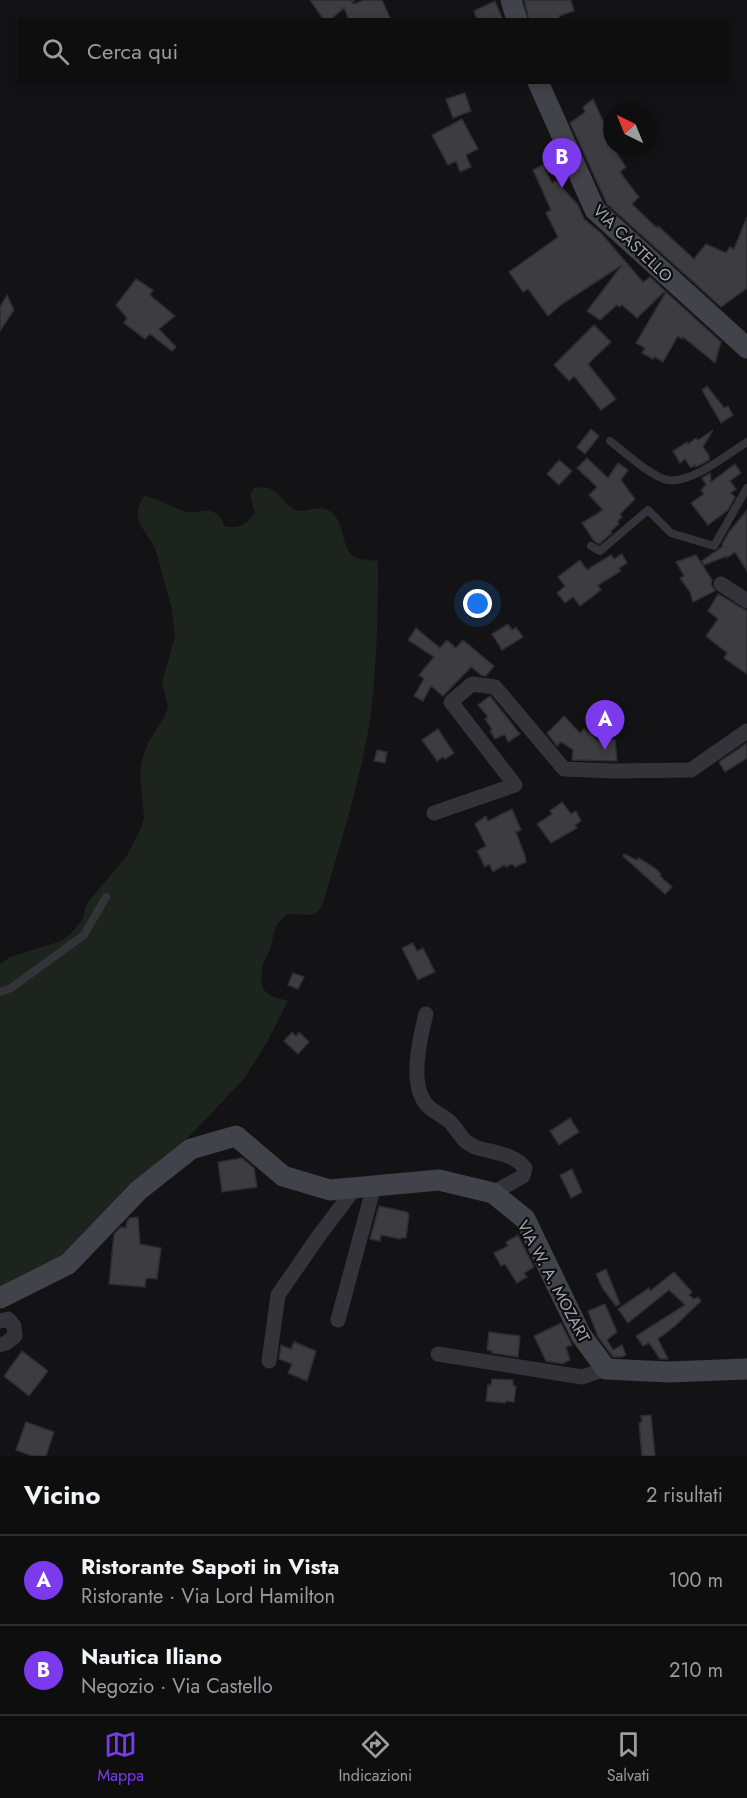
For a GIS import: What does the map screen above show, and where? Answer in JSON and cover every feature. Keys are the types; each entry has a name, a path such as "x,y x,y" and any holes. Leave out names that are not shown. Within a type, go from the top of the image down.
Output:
{"street":[{"path":"511,0 516,18"},
{"name":"VIA CASTELLO","path":"539,84 595,210 747,348"},
{"path":"722,584 747,601"},
{"path":"435,813 515,785 451,702 472,684 495,687 564,769 691,770 747,731"},
{"path":"426,1014 417,1062 421,1096 429,1108 440,1113 452,1124 462,1139 472,1146 512,1157 525,1168 523,1176 494,1193"},
{"name":"VIA W. A. MOZART","path":"0,1298 68,1264 139,1190 191,1149 236,1136 283,1176 330,1190 439,1180 494,1193 525,1219 581,1335 606,1369"},
{"path":"338,1320 365,1187"},
{"path":"269,1361 278,1295 318,1236 365,1187"},
{"path":"0,1321 8,1319 14,1326 15,1336 0,1345"},
{"path":"438,1353 582,1377 606,1369 668,1372 747,1369"}],"lane":[{"path":"610,441 653,473 667,480 680,480 694,475 747,442"},
{"path":"591,546 600,550 648,510 671,533 714,546 747,488"},
{"path":"0,992 11,988 84,935 106,897"}],"shaded area":[{"path":"263,487 276,492 296,510 319,508 328,510 338,521 345,544 353,556 378,561 375,665 369,726 355,793 323,903 320,909 313,914 288,914 276,925 270,949 263,964 261,981 264,990 271,996 288,1001 267,1042 244,1079 181,1145 83,1239 55,1261 0,1290 0,964 10,957 61,941 69,935 82,921 87,903 126,857 142,826 144,817 140,775 146,747 168,707 162,682 175,637 172,610 156,551 138,519 140,505 144,496 183,511 210,511 219,516 224,526 238,527 255,513 250,495 254,488"}],"building":[{"path":"310,0 355,0 352,2 354,4 364,0 382,0 390,18 348,18 344,8 332,18 323,18"},
{"path":"524,0 571,0 574,11 559,16 560,18 528,18"},
{"path":"495,1 502,18 476,18 474,11"},
{"path":"465,93 471,111 453,118 446,99"},
{"path":"593,99 603,121 603,156 619,156 626,167 620,172 639,197 632,204 694,259 706,244 726,253 730,247 734,249 747,217 747,288 721,307 607,204 570,123 585,112 583,107"},
{"path":"462,119 478,149 466,155 471,167 460,172 456,161 448,165 432,135"},
{"path":"543,165 552,183 556,181 578,205 584,219 601,233 643,282 650,277 665,291 637,318 622,305 620,307 617,305 600,320 587,311 622,265 562,304 548,316 528,289 523,292 509,272 558,237 546,213 551,210 533,170"},
{"path":"136,279 153,290 150,295 175,316 159,329 176,347 172,351 150,334 145,339 124,323 127,318 116,305"},
{"path":"666,292 721,342 715,363 683,337 682,339 678,336 663,362 642,353 645,348 636,343"},
{"path":"7,295 14,310 0,331 0,307"},
{"path":"594,325 611,342 588,364 616,399 601,410 574,376 569,381 554,365"},
{"path":"707,386 724,408 728,406 733,415 721,423 702,390"},
{"path":"591,429 599,436 585,454 577,447"},
{"path":"713,430 703,447 709,455 709,460 691,468 685,459 680,463 673,451 696,438 698,440"},
{"path":"587,458 608,478 618,463 628,470 621,480 635,499 620,514 622,517 618,521 619,524 611,531 612,533 599,544 594,541 582,523 603,510 589,495 597,487 577,468"},
{"path":"559,460 572,471 559,485 547,474"},
{"path":"735,464 741,473 730,481 736,489 731,493 735,497 728,510 708,525 691,503 704,494 701,490 706,485 702,478 710,473 711,482"},
{"path":"747,510 747,571 735,552 727,558 727,556 704,565 702,561 723,546 729,532"},
{"path":"622,554 627,563 619,568 621,571 598,585 601,590 580,606 573,597 565,603 557,593 565,586 558,577 580,560 587,570 611,555 614,559"},
{"path":"696,555 712,580 711,584 715,591 693,602 690,592 680,578 684,576 676,562"},
{"path":"718,594 747,611 747,674 724,658 727,653 706,636 718,619 708,611"},
{"path":"508,624 512,630 516,627 523,637 502,650 492,634"},
{"path":"416,628 440,648 447,640 456,648 463,640 494,666 486,676 471,667 443,696 431,686 423,701 414,696 424,679 419,675 434,657 408,640"},
{"path":"490,696 520,734 508,742 505,734 495,739 485,719 488,717 478,705"},
{"path":"564,716 580,733 584,729 599,742 605,738 615,740 617,761 572,760 573,750 561,742 557,746 547,733"},
{"path":"438,729 454,753 437,761 422,740"},
{"path":"747,743 747,758 725,772 719,762"},
{"path":"377,750 387,752 385,763 374,761"},
{"path":"562,802 571,814 576,811 581,821 575,825 577,828 551,843 537,824 552,814 550,811"},
{"path":"512,809 521,830 516,832 526,862 515,867 512,864 506,867 504,865 493,872 489,864 485,867 477,851 486,846 475,824 486,816 488,821"},
{"path":"624,854 637,860 639,858 655,868 672,887 665,894 623,856"},
{"path":"413,943 417,951 423,948 435,972 418,980 402,948"},
{"path":"293,973 304,977 298,989 288,985"},
{"path":"292,1032 296,1036 299,1032 309,1042 298,1054 284,1041"},
{"path":"570,1118 579,1132 559,1145 550,1131"},
{"path":"242,1158 254,1168 257,1187 222,1192 218,1162"},
{"path":"572,1169 582,1192 571,1198 560,1175"},
{"path":"379,1206 407,1212 409,1215 406,1238 381,1235 380,1241 370,1239"},
{"path":"138,1217 140,1244 161,1248 157,1279 146,1278 145,1287 109,1284 114,1234 121,1227 126,1228 130,1218"},
{"path":"518,1235 534,1267 524,1273 527,1277 517,1283 505,1264 501,1266 494,1253 508,1246 506,1242"},
{"path":"606,1269 620,1304 616,1306 603,1289 596,1274"},
{"path":"674,1272 692,1292 689,1295 694,1299 698,1297 701,1301 658,1339 668,1359 660,1359 649,1343 643,1346 636,1336 685,1305 669,1290 628,1323 618,1309 649,1288 650,1291"},
{"path":"605,1304 617,1332 607,1340 613,1350 622,1345 626,1355 621,1357 613,1357 598,1337 588,1311"},
{"path":"561,1323 572,1345 566,1347 570,1360 562,1364 546,1361 534,1336"},
{"path":"489,1332 520,1336 518,1357 492,1353 487,1350"},
{"path":"294,1342 316,1351 307,1381 288,1373 292,1364 279,1359 281,1345 291,1349"},
{"path":"22,1351 48,1371 29,1396 4,1376"},
{"path":"492,1379 513,1380 513,1385 516,1386 514,1402 486,1401 488,1384 491,1385"},
{"path":"651,1415 655,1456 642,1456 639,1423 642,1422 641,1416"},
{"path":"26,1422 54,1432 46,1456 32,1456 16,1450"}],"place":[{"name":"Nautica Iliano","path":"562,188"},
{"name":"Ristorante Sapoti in Vista","path":"605,750"}]}
